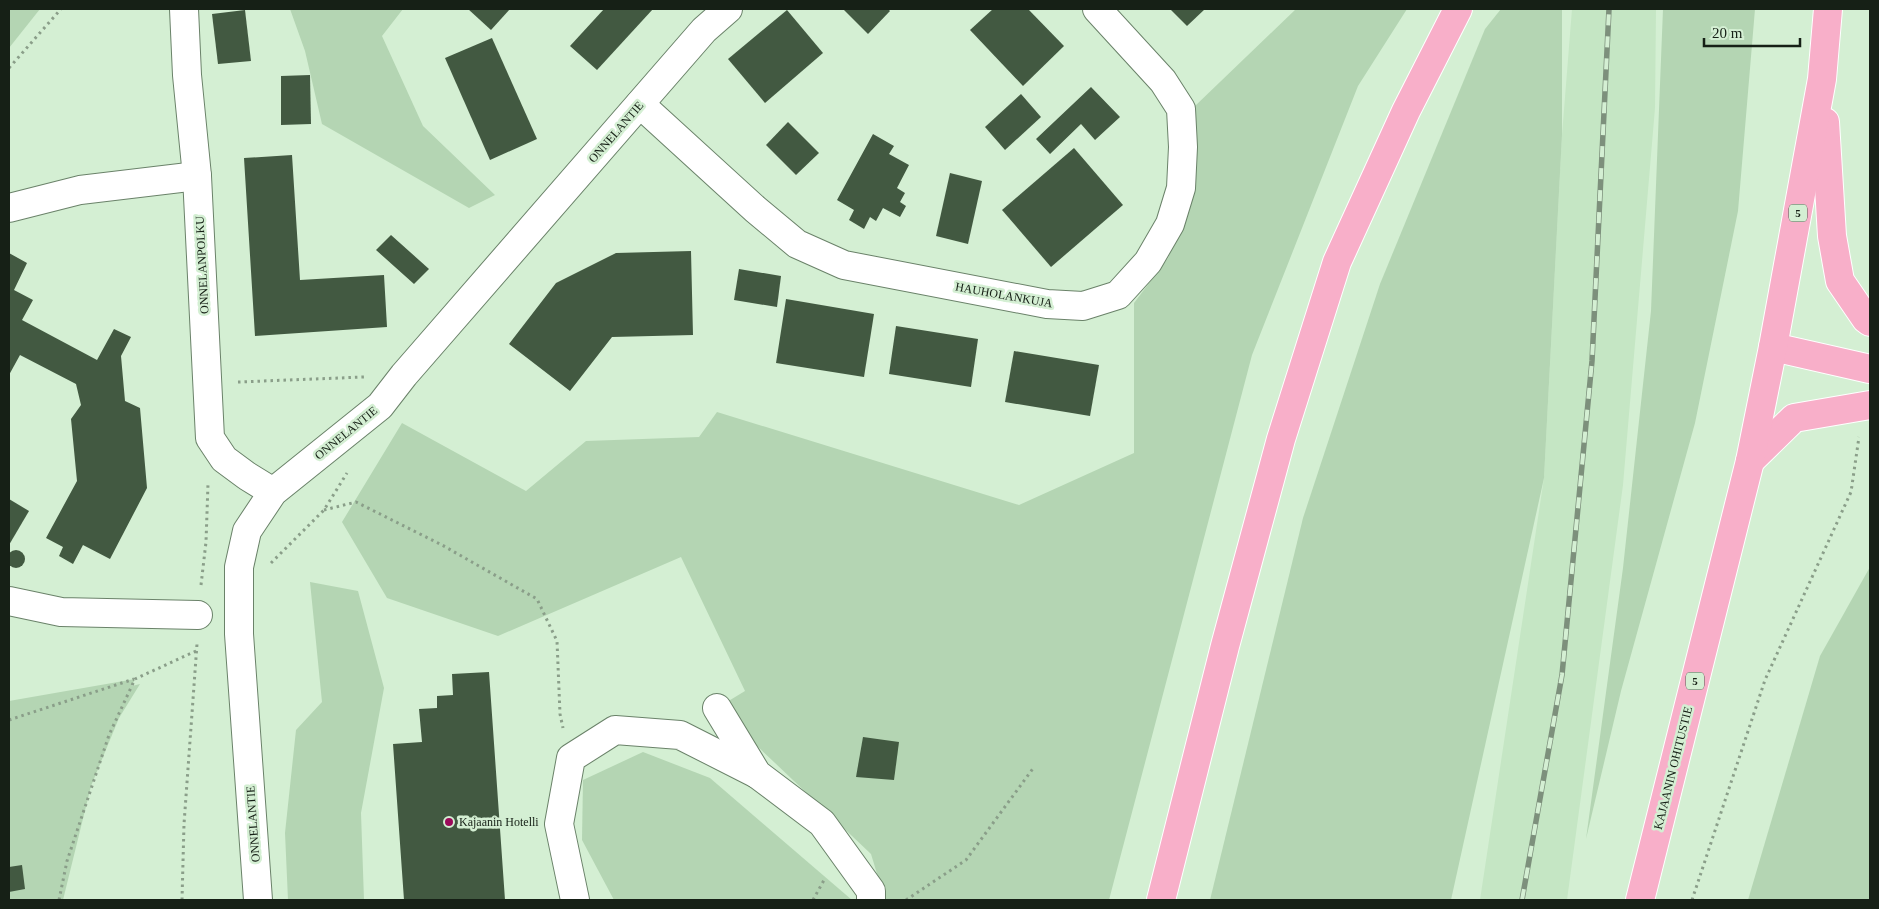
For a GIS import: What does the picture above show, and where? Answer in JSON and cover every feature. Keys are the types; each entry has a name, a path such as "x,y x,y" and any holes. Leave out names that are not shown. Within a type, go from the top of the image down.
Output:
{"highway":[{"path":"1161,900 1225,646 1281,439 1337,262 1406,111 1458,9"},
{"name":"5","path":"1750,461 1822,79 1828,9"},
{"path":"1822,79 1832,236 1840,280 1866,319 1870,322"},
{"path":"1773,347 1870,369"},
{"path":"1750,461 1794,418 1867,405"},
{"name":"KAJAANIN OHITUSTIE","path":"1640,900 1750,461"}],"street":[{"name":"ONNELANPOLKU","path":"184,9 187,75 197,176 210,438"},
{"name":"ONNELANTIE","path":"258,900 239,634 239,567 247,531 273,492 380,406 404,375 704,30 728,9"},
{"name":"HAUHOLANKUJA","path":"640,104 755,209 797,244 844,265 1047,304 1083,306 1118,295 1148,262 1170,224 1181,188 1183,147 1181,109 1163,81 1097,9"},
{"path":"9,208 80,190 197,176"},
{"path":"210,438 224,459 273,492"},
{"path":"9,601 61,612 198,615"},
{"path":"717,708 757,774"},
{"path":"575,900 559,824 571,758 615,730 680,735 757,774 822,823 871,891 871,900"}],"path":[{"path":"9,68 61,9"},
{"path":"208,383 404,375"},
{"path":"1692,900 1765,680 1851,492 1867,405"},
{"path":"182,900 184,824 198,615 204,566 210,438"},
{"path":"204,566 239,567 273,562 324,510 352,465"},
{"path":"324,510 356,502 442,545 537,599 557,640 560,714 571,758"},
{"path":"9,720 135,678 196,651"},
{"path":"59,900 67,861 108,735 135,678"},
{"path":"906,900 966,860 1034,767"}],"shaded area":[{"path":"9,9 40,9 9,48"},
{"path":"290,9 403,9 382,36 423,126 495,195 469,208 322,124 305,51"},
{"path":"1296,9 1407,9 1358,86 1252,355 1109,900 885,900 871,854 717,708 745,691 681,557 498,636 387,598 342,522 402,423 526,491 586,441 699,437 717,412 1019,505 1134,453 1134,303 1168,258 1196,186 1195,106"},
{"path":"1501,9 1562,9 1562,135 1544,478 1451,900 1210,900 1303,518 1380,284 1485,29"},
{"path":"1572,9 1656,9 1655,108 1623,485 1567,900 1480,900 1544,478 1562,135"},
{"path":"1663,9 1755,9 1738,211 1695,423 1621,691 1586,839 1623,568 1651,311"},
{"path":"1870,567 1870,900 1748,900 1820,656"},
{"path":"310,582 358,591 384,688 361,813 364,900 288,900 285,833 296,730 322,702"},
{"path":"135,679 132,686 140,684 119,718 91,786 63,900 9,900 9,701"},
{"path":"643,752 710,778 852,900 614,900 582,840 583,780"}],"building":[{"path":"468,9 510,9 491,30"},
{"path":"604,9 653,9 597,70 570,46"},
{"path":"843,9 888,9 890,11 868,34"},
{"path":"993,9 1028,9 1064,46 1023,86 970,30"},
{"path":"1170,9 1205,9 1187,26"},
{"path":"245,10 251,61 218,64 212,14"},
{"path":"787,10 823,53 765,103 728,59"},
{"path":"492,38 537,139 490,160 445,58"},
{"path":"310,75 311,124 281,125 281,76"},
{"path":"1091,87 1120,117 1095,140 1081,124 1050,154 1036,139"},
{"path":"1021,94 1041,117 1005,150 985,127"},
{"path":"788,122 819,153 796,175 766,145"},
{"path":"873,134 894,146 889,154 909,165 897,188 905,193 900,202 906,206 900,217 883,208 876,221 870,217 864,229 849,220 854,210 837,200"},
{"path":"1074,148 1123,205 1051,267 1002,210"},
{"path":"292,155 300,280 384,275 387,327 255,336 244,158"},
{"path":"950,173 982,181 968,244 936,236"},
{"path":"391,235 429,269 414,284 376,250"},
{"path":"691,251 693,335 612,337 570,391 509,344 556,283 616,253"},
{"path":"9,253 27,263 14,290 33,300 22,320 97,360 114,329 131,337 121,356 125,401 140,408 147,488 110,559 83,545 73,564 59,556 63,547 46,538 77,481 71,419 81,405 76,384 20,355 9,375"},
{"path":"739,269 781,276 777,307 734,300"},
{"path":"786,299 874,314 864,377 776,363"},
{"path":"896,326 978,339 971,387 889,374"},
{"path":"1014,351 1099,365 1090,416 1005,402"},
{"path":"9,499 29,511 9,545"},
{"path":"16,550 22,553 25,559 22,565 16,568 10,565 7,559 10,553"},
{"name":"Kajaanin Hotelli","path":"489,672 505,900 404,900 393,744 422,742 419,709 437,708 437,696 453,695 452,674"},
{"path":"863,737 899,742 894,780 856,777"},
{"path":"22,865 25,889 9,892 9,867"}],"railway":[{"path":"1522,900 1562,675 1592,361 1609,9"}],"place":[{"name":"Kajaanin Hotelli","path":"449,822"}]}
